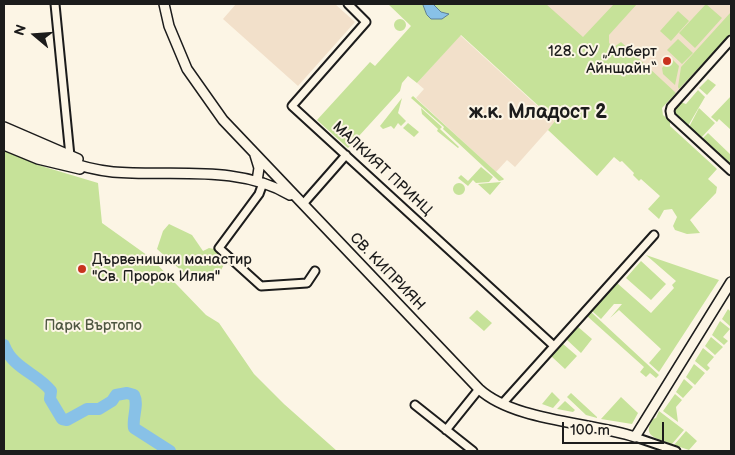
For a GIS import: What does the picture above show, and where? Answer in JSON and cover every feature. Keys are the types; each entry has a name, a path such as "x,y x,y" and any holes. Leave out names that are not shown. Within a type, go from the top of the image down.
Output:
{"street":[{"path":"55,4 70,156"},
{"name":"СВ. КИПРИЯН","path":"164,4 169,26 187,69 223,120 479,389 502,404 635,437 676,451"},
{"name":"МАЛКИЯТ ПРИНЦ","path":"348,4 366,22 292,106 554,346"},
{"path":"731,40 671,107 670,111 672,116 731,171"},
{"path":"4,127 93,168"},
{"path":"4,136 55,157 93,168 113,172 222,174 260,182 300,201 346,155"},
{"path":"4,145 56,165 79,169 93,168"},
{"path":"252,150 258,163 260,182"},
{"path":"262,161 265,168 258,194 219,248 262,286 307,283 315,271"},
{"path":"502,404 654,235"},
{"path":"635,437 731,282"},
{"path":"446,430 479,389"},
{"path":"415,405 473,451"}],"shaded area":[{"path":"236,4 335,4 355,22 298,86 223,19"},
{"name":"128. СУ „Алберт Айнщайн“","path":"542,4 731,4 731,33 670,99 593,29 582,41"},
{"path":"460,35 555,122 515,167 507,160 496,172 416,98 424,89 417,83"}],"green space":[{"path":"388,4 546,4 583,37 614,4 637,4 609,35 609,43 614,47 621,42 676,93 662,108 663,115 670,121 670,126 717,169 708,179 717,187 716,193 690,220 700,233 687,234 675,230 673,226 677,217 672,209 664,210 659,219 648,209 660,196 641,179 639,181 622,161 620,162 614,157 597,176 548,130 555,121 461,35 417,83 408,76 402,83 400,91 348,148 317,120 370,62 375,66 411,26"},
{"path":"706,4 722,18 695,48 679,33"},
{"path":"678,11 689,21 671,41 660,31"},
{"path":"731,12 731,33 679,89 681,67"},
{"path":"400,19 406,25 400,31 394,25"},
{"path":"678,39 693,53 682,64 667,50"},
{"path":"671,58 679,66 675,85 663,74 662,68"},
{"path":"708,79 716,85 707,95 699,88"},
{"path":"698,90 705,97 688,126 673,111 680,102 686,104"},
{"path":"413,96 504,179 499,181 443,129 444,127 411,98"},
{"path":"731,96 731,130 719,119 717,122 711,117"},
{"path":"402,98 398,113 406,121 401,126 398,123 394,129 391,126 383,129 380,126"},
{"path":"421,108 442,127 440,129 458,148 437,131 438,129 422,114"},
{"path":"699,108 715,123 701,138 689,127"},
{"path":"408,123 419,132 414,137 403,128"},
{"path":"708,133 731,155 731,166 702,139"},
{"name":"Парк Въртопо","path":"4,150 38,165 98,183 102,223 151,258 206,315 219,323 254,374 284,404 337,451 4,451"},
{"path":"481,167 493,177 489,182 476,183 473,180 468,186 458,178 461,175 468,181"},
{"path":"501,182 490,195 478,184"},
{"path":"459,183 465,189 459,195 453,189"},
{"path":"169,224 192,235 203,251 209,248 218,250 225,263 218,275 214,276 206,272 199,277 184,273 157,249 163,231"},
{"path":"646,255 719,280 659,372 649,363 661,349 619,310 610,318 622,304 614,304 601,319 592,311 617,283 651,313 674,288 672,285 676,281"},
{"path":"641,261 666,284 651,300 626,278"},
{"path":"728,309 731,312 731,327 722,319"},
{"path":"477,310 492,323 484,331 469,318"},
{"path":"591,312 659,375 656,378 650,373 646,377 640,372 644,367 587,316"},
{"path":"720,321 730,329 723,337 728,341 724,345 712,335"},
{"path":"577,326 592,339 581,353 566,339"},
{"path":"711,337 723,347 715,355 705,346"},
{"path":"562,343 577,356 565,369 551,356"},
{"path":"703,348 714,357 707,365 710,368 707,371 695,361"},
{"path":"694,364 705,373 695,385 686,377"},
{"path":"684,379 693,387 683,398 676,392"},
{"path":"552,392 560,400 553,408 542,404"},
{"path":"571,393 597,418 586,415 567,397"},
{"path":"675,394 682,400 676,407 678,422 663,411"},
{"path":"621,397 638,413 632,424 601,419"},
{"path":"565,401 575,410 573,412 557,409"},
{"path":"659,411 684,430 672,444 652,436 650,433 650,425"},
{"path":"686,431 697,441 689,450 674,445"}],"water":[{"path":"423,4 433,4 441,12 449,14 442,19 431,19 427,15"}],"waterway":[{"path":"4,345 13,360 51,391 50,399 62,419 67,420 87,409 99,409 112,401 116,395 127,393 134,395 136,403 134,428 170,451"}],"place":[{"name":"128. СУ „Алберт Айнщайн“","path":"667,61"},
{"name":"Дървенишки манастир \"Св. Пророк Илия\"","path":"82,269"}],"district":[{"name":"ж.к. Младост 2","path":"538,113"}]}
